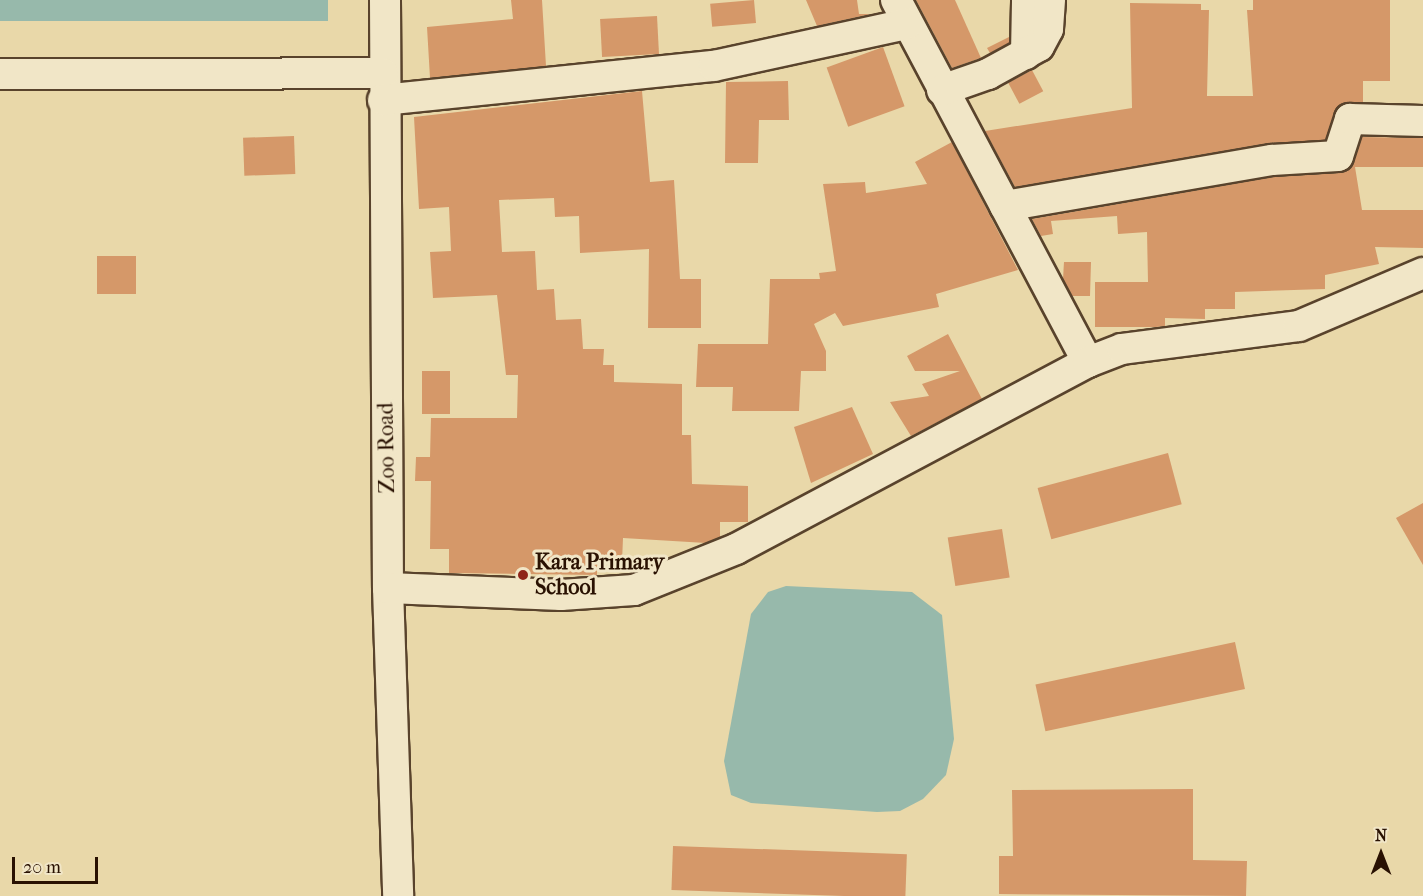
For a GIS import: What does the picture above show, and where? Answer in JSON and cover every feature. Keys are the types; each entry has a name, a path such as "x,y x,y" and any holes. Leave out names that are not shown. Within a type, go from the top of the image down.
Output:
{"street":[{"name":"Zoo Road","path":"385,0 383,87 388,588 398,896"},
{"path":"1026,54 1027,0"},
{"path":"942,90 1026,54 1048,29 1050,0"},
{"path":"0,74 383,87 714,66 901,12 1088,362"},
{"path":"1005,206 1272,160 1338,156 1350,119 1423,121"},
{"path":"388,588 540,595 634,590 736,549 1088,362 1122,349 1299,326 1423,273"}],"shaded area":[{"path":"0,0 328,0 328,21 0,21"},
{"path":"786,586 912,592 942,615 954,739 946,775 923,799 900,811 877,812 751,803 731,795 724,761 751,614 768,592"}],"building":[{"path":"511,0 542,0 546,66 430,78 427,27 513,19"},
{"path":"754,0 756,23 712,27 710,4"},
{"path":"806,0 857,0 859,14 871,14 817,26"},
{"path":"916,0 955,0 981,58 952,68"},
{"path":"1253,0 1390,0 1390,81 1363,81 1363,102 1340,105 1325,140 1269,143 1015,187 985,131 1132,108 1130,3 1201,4 1201,10 1209,10 1207,96 1253,96 1247,10 1253,10"},
{"path":"657,16 659,54 602,57 600,19"},
{"path":"1009,37 1009,43 990,53 987,48"},
{"path":"883,47 905,106 848,127 827,68"},
{"path":"1032,70 1043,91 1019,104 1008,83"},
{"path":"788,81 789,120 759,120 758,163 725,163 726,82"},
{"path":"642,91 650,182 674,180 680,279 701,279 701,328 648,328 649,249 580,253 579,216 555,217 554,198 499,200 502,252 535,251 537,290 554,289 556,320 581,319 583,349 604,349 603,365 614,365 614,382 682,384 682,435 691,435 692,484 748,486 748,522 720,522 720,537 706,543 623,538 622,562 597,562 597,575 449,573 449,549 430,549 431,481 415,481 416,457 430,457 431,418 517,418 518,375 506,375 497,295 433,298 430,252 451,251 449,207 419,209 414,117"},
{"path":"294,136 295,174 244,176 243,138"},
{"path":"1362,137 1423,138 1423,167 1355,167 1362,210 1423,210 1423,248 1375,247 1379,264 1325,275 1325,289 1235,292 1235,309 1205,309 1205,319 1165,318 1165,326 1156,327 1095,327 1095,282 1148,282 1147,232 1118,234 1117,216 1051,221 1053,234 1041,236 1032,219 1274,177 1340,173 1354,162"},
{"path":"952,142 1018,270 936,294 939,307 843,326 835,313 814,324 826,351 826,371 801,371 799,411 732,411 733,387 696,387 698,344 768,344 770,279 820,279 819,273 836,271 823,184 865,182 866,193 927,184 915,162"},
{"path":"97,256 136,256 136,294 97,294"},
{"path":"1064,262 1091,262 1090,296 1072,296 1063,279"},
{"path":"948,334 982,399 911,436 890,402 929,396 922,384 960,371 915,371 907,356"},
{"path":"422,371 450,371 450,414 422,414"},
{"path":"852,407 873,454 811,483 794,427"},
{"path":"1168,453 1182,504 1051,539 1038,488"},
{"path":"1423,503 1423,565 1396,518"},
{"path":"1002,529 1010,577 955,586 948,538"},
{"path":"1235,642 1245,689 1045,731 1035,684"},
{"path":"1193,789 1193,860 1247,861 1246,896 999,894 999,856 1013,856 1012,790"},
{"path":"673,846 907,854 905,896 671,890"}],"place":[{"name":"Kara Primary School","path":"523,575"}]}
